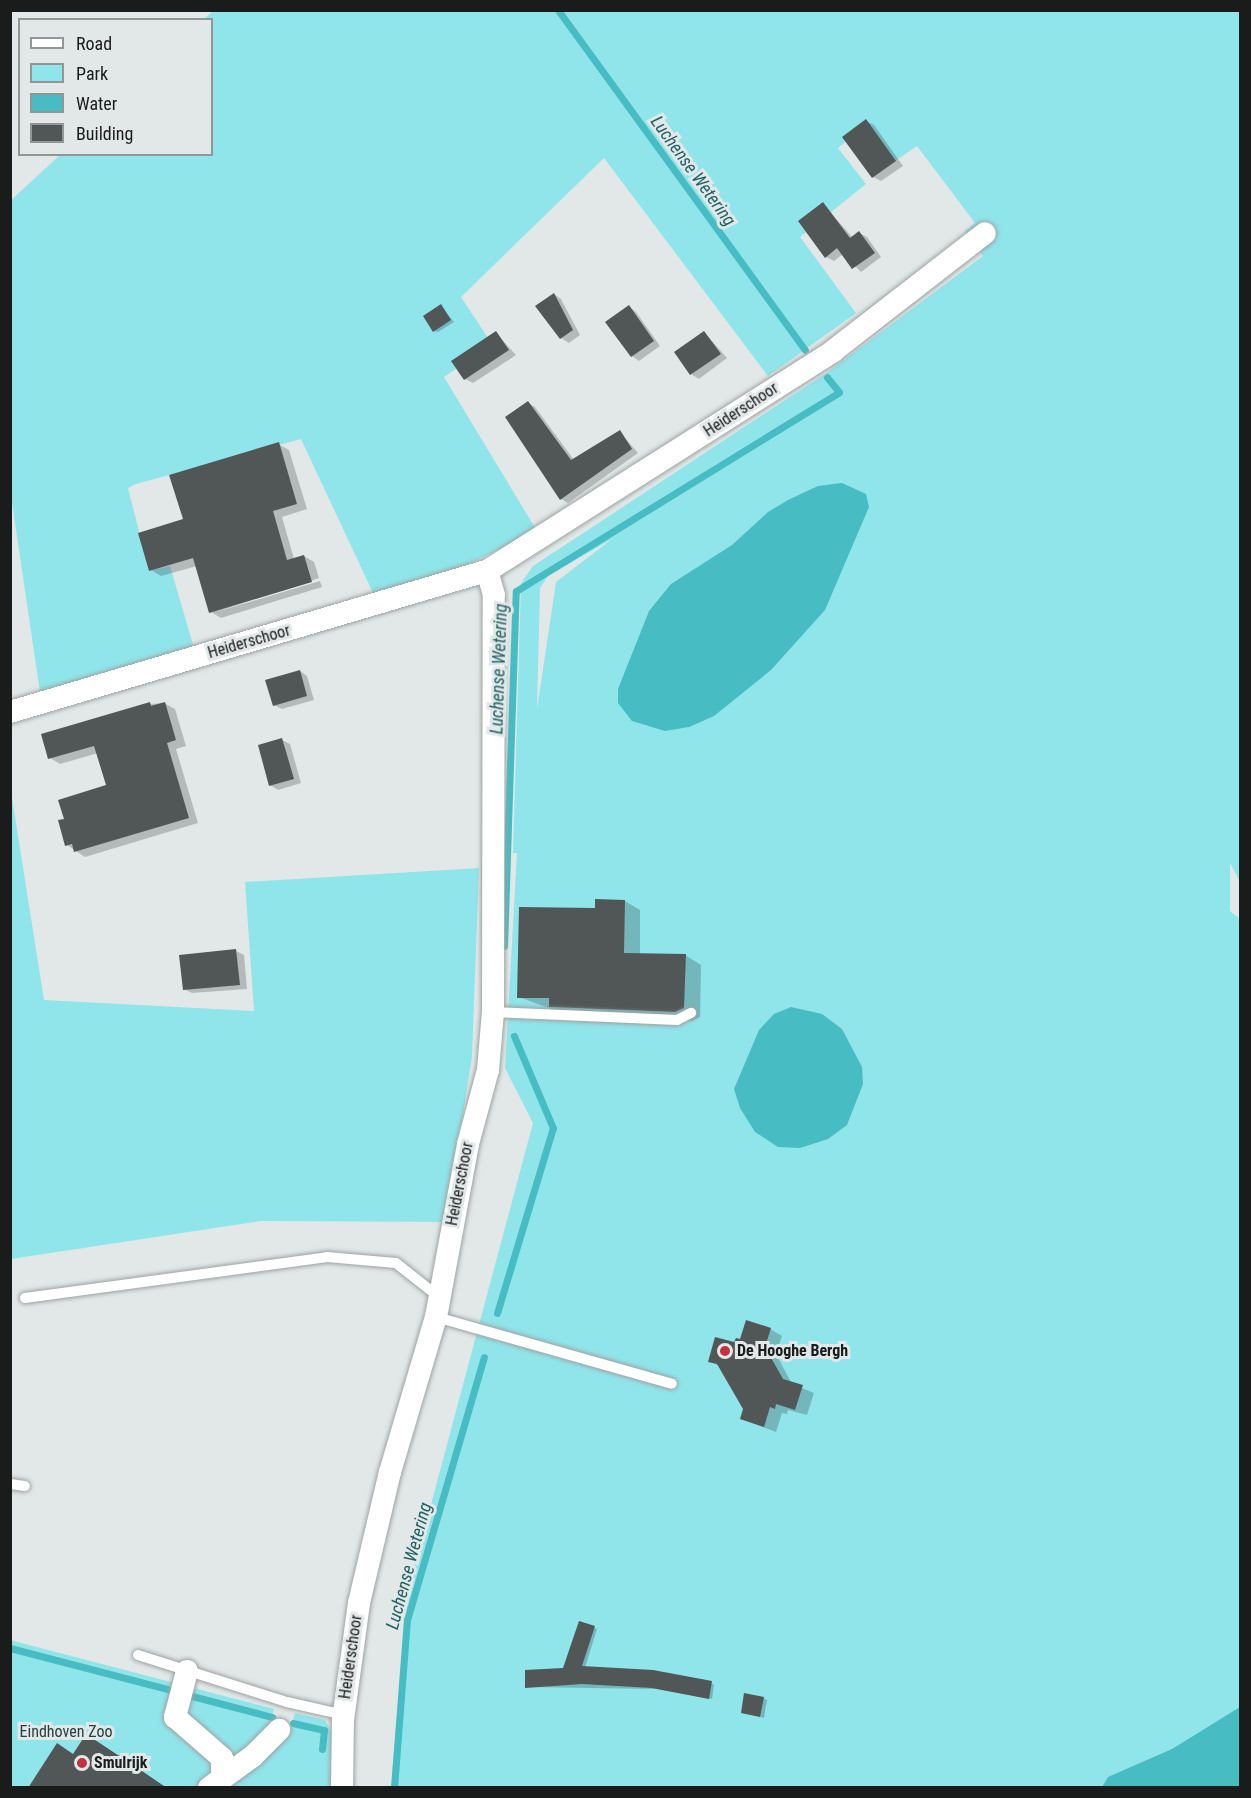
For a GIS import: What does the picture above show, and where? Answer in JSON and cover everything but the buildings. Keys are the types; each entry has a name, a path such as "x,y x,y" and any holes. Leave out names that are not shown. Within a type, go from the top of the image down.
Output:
{"street":[{"name":"Heiderschoor","path":"10,712 487,572 833,351 985,233"},
{"name":"Heiderschoor","path":"342,1788 344,1714 358,1603 390,1472 437,1307 468,1144 488,1070 493,1012 494,595 487,572"},
{"path":"187,1671 175,1717 222,1758 215,1783"},
{"path":"215,1783 253,1756 279,1730"}],"lane":[{"path":"493,1012 677,1020 692,1013"},
{"path":"25,1298 327,1257 396,1263 437,1307 672,1384"},
{"path":"10,1484 25,1486"},
{"path":"138,1655 287,1702 344,1714"}],"green space":[{"path":"213,11 1240,11 1240,882 1230,863 1230,911 1240,919 1240,1787 391,1787 407,1594 533,1123 505,1068 517,853 513,853 521,583 533,566 825,374 983,256 965,231 975,223 917,146 891,164 863,128 838,148 866,184 800,237 856,313 768,376 604,158 461,297 492,344 444,377 537,531 458,569 374,595 301,439 136,484 128,488 149,571 170,566 194,648 40,692 11,496 10,201 59,156 213,156 213,18 205,18","holes":["612,539 556,582 537,709 540,588 548,576"]},
{"path":"10,785 44,1000 254,1011 245,882 479,868 472,1057 446,1222 261,1221 11,1259"},
{"name":"Eindhoven Zoo","path":"10,1640 274,1709 269,1727 289,1733 295,1713 325,1720 333,1735 332,1787 11,1787"}],"water":[{"path":"842,483 866,494 869,507 825,610 771,670 714,716 689,727 665,731 632,721 618,703 618,689 649,611 671,584 732,545 768,512 788,500 818,486"},
{"path":"791,1007 822,1014 842,1029 862,1067 863,1084 847,1125 828,1139 800,1148 778,1147 755,1132 740,1108 734,1089 759,1030 774,1014"},
{"path":"1240,1707 1240,1787 1102,1787 1108,1777 1172,1749"}],"waterway":[{"name":"Luchense Wetering","path":"558,10 805,350"},
{"name":"Luchense Wetering","path":"504,946 516,591 839,392 827,377"},
{"name":"Luchense Wetering","path":"497,1313 553,1128 514,1036"},
{"name":"Luchense Wetering","path":"394,1788 407,1620 484,1357"},
{"path":"10,1648 171,1690"},
{"path":"192,1696 272,1717"},
{"path":"293,1723 324,1730 322,1749"}],"place":[{"name":"De Hooghe Bergh","path":"725,1351"},
{"name":"Smulrijk","path":"82,1763"}]}
